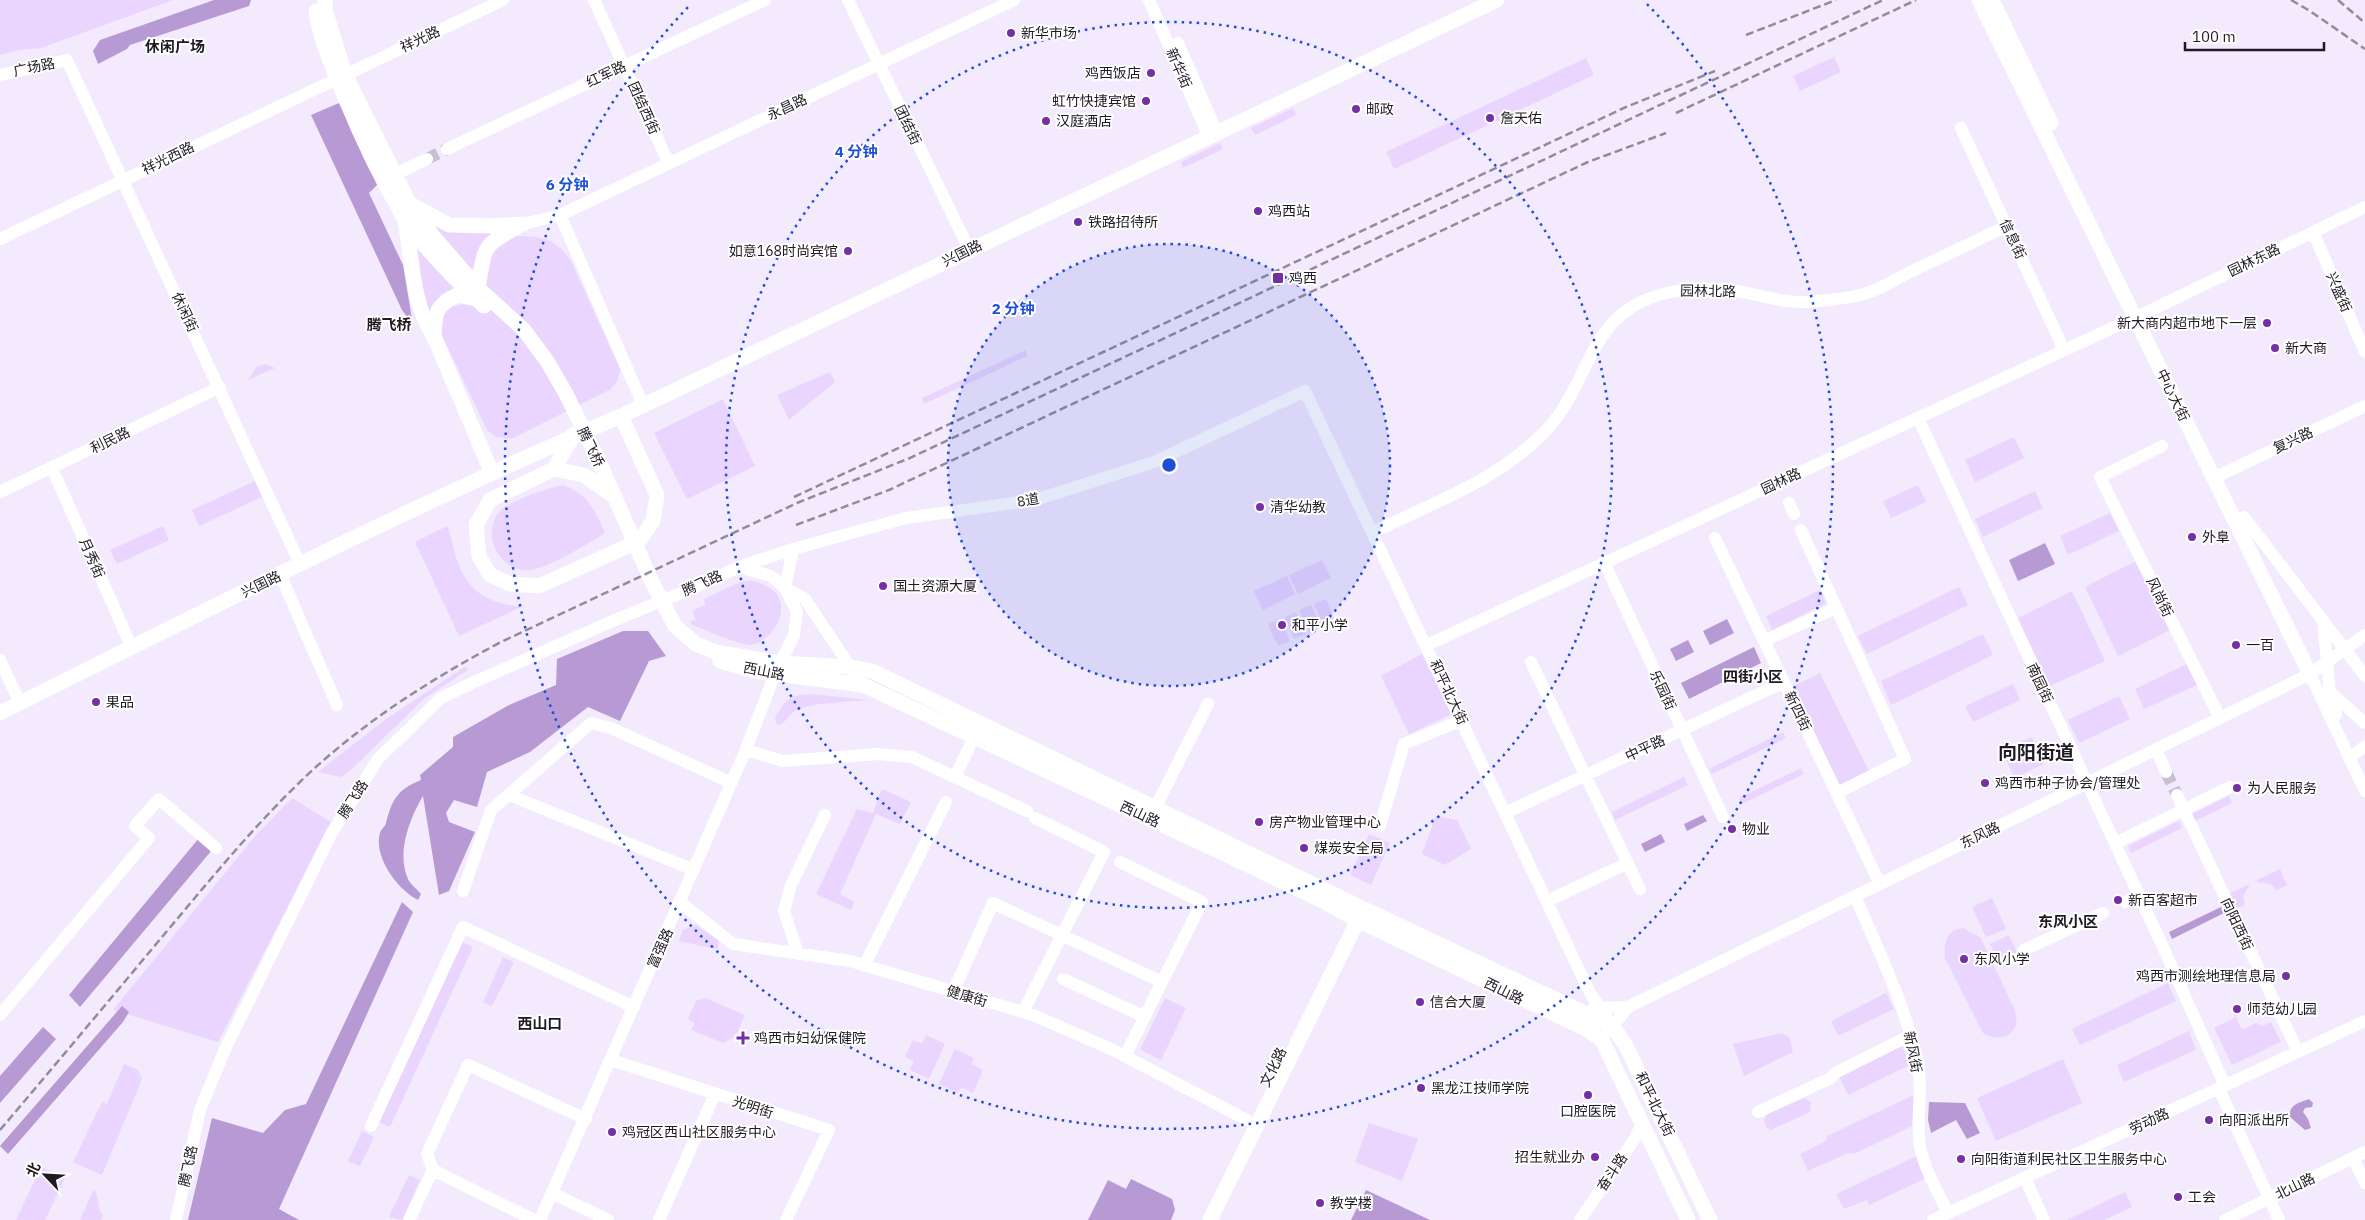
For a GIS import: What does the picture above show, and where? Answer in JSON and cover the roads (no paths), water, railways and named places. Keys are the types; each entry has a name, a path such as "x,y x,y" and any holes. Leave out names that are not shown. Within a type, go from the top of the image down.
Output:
{"main road":[{"path":"315,0 322,36 341,76 408,201 477,294"},
{"path":"325,0 326,13 341,76 363,141 405,220 477,294"},
{"name":"兴国路","path":"0,713 300,564 492,472 621,416 969,249 1497,0"},
{"name":"中心大街","path":"1979,0 2244,517"},
{"name":"中心大街","path":"1992,0 2310,674"},
{"path":"408,201 424,212 450,225 491,226 523,224"},
{"path":"405,220 415,290 425,323 434,337 492,472"},
{"path":"477,294 483,255 493,241 523,224"},
{"path":"434,337 435,316 442,302 457,295 477,294"},
{"name":"腾飞桥","path":"477,294 516,335 542,367 576,425 615,497 671,627"},
{"path":"615,497 584,475 554,469 490,500 476,525 479,556 490,575 510,584 539,586 639,541 653,521 657,495 621,416"},
{"path":"554,469 576,425"},
{"name":"腾飞桥","path":"576,425 601,487 671,627"},
{"name":"西山路","path":"671,627 686,647 704,657 862,685 1229,856 1574,1008 1599,1023"},
{"name":"西山路","path":"778,669 851,667 872,671 1155,808 1358,913 1599,1023"},
{"name":"文化路","path":"1198,1220 1358,913"},
{"name":"和平北大街","path":"1599,1023 1642,1124 1688,1220"},
{"name":"和平北大街","path":"1599,1023 1625,1044 1710,1220"},
{"name":"文化路","path":"1210,1220 1247,1129"}],"street":[{"name":"祥光路","path":"341,76 503,0"},
{"name":"团结西街","path":"594,0 668,162"},
{"name":"红军路","path":"447,149 765,0"},
{"name":"团结街","path":"848,0 969,249"},
{"name":"永昌路","path":"523,224 560,215 668,162 1014,0"},
{"name":"新华街","path":"1149,0 1213,135"},
{"name":"新华街","path":"1159,0 1213,135"},
{"name":"广场路","path":"0,74 68,60"},
{"name":"休闲街","path":"68,60 300,564"},
{"name":"祥光西路","path":"0,239 341,76"},
{"name":"信息街","path":"1961,128 2064,350"},
{"path":"394,175 427,159"},
{"name":"园林东路","path":"2139,315 2365,207"},
{"path":"560,215 643,405"},
{"name":"园林北路","path":"1373,532 1477,483 1502,469 1530,447 1551,426 1568,401 1595,346 1614,321 1640,302 1668,291 1704,288 1736,290 1786,302 1864,294 2007,226"},
{"name":"兴盛街","path":"2313,232 2365,352"},
{"name":"园林路","path":"1427,645 2139,315"},
{"name":"利民路","path":"0,492 220,387"},
{"name":"和平北大街","path":"1305,392 1427,645 1590,993 1599,1023"},
{"name":"8道","path":"739,567 793,549 906,518 1035,500 1154,462 1305,392"},
{"name":"复兴路","path":"2222,474 2365,406"},
{"name":"南园街","path":"1918,418 2163,947 2269,1199"},
{"name":"风尚街","path":"2162,446 2100,477 2220,718"},
{"name":"月秀街","path":"52,468 132,648"},
{"path":"2244,517 2365,676"},
{"path":"1801,530 1905,759 1837,793"},
{"name":"新四街","path":"1715,538 1880,884"},
{"path":"785,588 793,549"},
{"name":"乐园街","path":"1604,562 1723,817"},
{"path":"739,567 771,576 785,588 805,599 862,685"},
{"name":"腾飞路","path":"176,1220 200,1110 226,1047 331,834 378,759 441,698 739,567"},
{"path":"280,574 337,705"},
{"name":"富强路","path":"540,1220 732,783 778,669 794,635 797,612 785,588"},
{"path":"1764,641 1836,608"},
{"path":"2323,621 2330,692 2346,753 2365,746"},
{"name":"东风路","path":"1599,1023 1628,1007 2310,674 2365,635"},
{"path":"0,660 20,703"},
{"path":"1531,662 1640,889"},
{"path":"2310,674 2365,723"},
{"name":"中心大街","path":"2310,674 2365,792"},
{"name":"中平路","path":"1505,813 1784,682"},
{"path":"1155,808 1208,704"},
{"path":"1380,826 1404,744 1462,720"},
{"path":"463,891 491,810 591,723 612,728 732,783"},
{"path":"955,777 974,737"},
{"path":"2156,749 2166,772"},
{"path":"746,750 783,761 878,754 912,757 1104,852 1023,1012"},
{"path":"2120,840 2230,788"},
{"path":"509,795 694,870"},
{"name":"向阳西街","path":"2177,795 2298,1052"},
{"path":"0,1015 149,838 135,826 159,800 216,848"},
{"path":"864,966 946,802"},
{"path":"798,954 784,911 791,885 825,815"},
{"path":"1120,862 1202,902 1125,1056"},
{"path":"1547,901 1628,864"},
{"path":"2125,902 2139,895"},
{"name":"新风街","path":"1855,896 1900,1003 1911,1035 1918,1062 1920,1141 1929,1173 1948,1213"},
{"name":"健康街","path":"680,902 732,944 864,966 1023,1012 1125,1056 1247,1129"},
{"path":"953,992 993,903 1162,982"},
{"path":"2024,950 2103,912"},
{"path":"371,1126 463,927 634,1007"},
{"path":"1063,979 1144,1017"},
{"path":"1599,1023 1628,1007"},
{"name":"劳动路","path":"1933,1220 2364,1023"},
{"path":"1758,1112 1831,1078 1834,1073 1911,1035"},
{"name":"光明街","path":"611,1060 829,1130 786,1220"},
{"path":"534,1220 433,1170 427,1154 468,1065 586,1119"},
{"path":"659,1220 715,1094"},
{"name":"奋斗路","path":"1580,1220 1635,1138 1642,1124"},
{"name":"北山路","path":"2225,1220 2365,1152"},
{"path":"2353,1158 2365,1183"},
{"path":"409,1220 433,1170"},
{"path":"2025,1178 2044,1220"},
{"path":"552,1193 608,1220"},
{"path":"2269,1199 2279,1220"}],"tunnel":[{"path":"427,159 447,149"},
{"path":"2166,772 2177,795"}],"railway":[{"path":"1746,35 1836,0"},
{"path":"0,1130 221,867 277,805 317,766 360,730 405,698 452,669 501,642 797,503 910,458 1883,0"},
{"path":"1676,113 1916,0"},
{"path":"2291,0 2365,49"},
{"path":"2338,0 2365,23"},
{"path":"794,497 1626,107 1715,71"},
{"path":"796,525 889,490 1588,162 1666,133"}],"place":[{"name":"新华市场","path":"1011,33"},
{"name":"鸡西饭店","path":"1151,73"},
{"name":"虹竹快捷宾馆","path":"1146,101"},
{"name":"邮政","path":"1356,109"},
{"name":"詹天佑","path":"1490,118"},
{"name":"汉庭酒店","path":"1046,121"},
{"name":"鸡西站","path":"1258,211"},
{"name":"铁路招待所","path":"1078,222"},
{"name":"如意168时尚宾馆","path":"848,251"},
{"name":"鸡西","path":"1278,278"},
{"name":"新大商内超市地下一层","path":"2267,323"},
{"name":"新大商","path":"2275,348"},
{"name":"清华幼教","path":"1260,507"},
{"name":"外阜","path":"2192,537"},
{"name":"国土资源大厦","path":"883,586"},
{"name":"和平小学","path":"1282,625"},
{"name":"一百","path":"2236,645"},
{"name":"果品","path":"96,702"},
{"name":"鸡西市种子协会/管理处","path":"1985,783"},
{"name":"为人民服务","path":"2237,788"},
{"name":"房产物业管理中心","path":"1259,822"},
{"name":"物业","path":"1732,829"},
{"name":"煤炭安全局","path":"1304,848"},
{"name":"新百客超市","path":"2118,900"},
{"name":"东风小学","path":"1964,959"},
{"name":"鸡西市测绘地理信息局","path":"2286,976"},
{"name":"信合大厦","path":"1420,1002"},
{"name":"师范幼儿园","path":"2237,1009"},
{"name":"鸡西市妇幼保健院","path":"743,1038"},
{"name":"黑龙江技师学院","path":"1421,1088"},
{"name":"口腔医院","path":"1588,1095"},
{"name":"向阳派出所","path":"2209,1120"},
{"name":"鸡冠区西山社区服务中心","path":"612,1132"},
{"name":"招生就业办","path":"1595,1157"},
{"name":"向阳街道利民社区卫生服务中心","path":"1961,1159"},
{"name":"工会","path":"2178,1197"},
{"name":"教学楼","path":"1320,1203"}],"district":[{"name":"休闲广场","path":"175,46"},
{"name":"腾飞桥","path":"389,324"},
{"name":"四街小区","path":"1753,676"},
{"name":"向阳街道","path":"2036,752"},
{"name":"东风小区","path":"2068,921"},
{"name":"西山口","path":"540,1023"}]}
